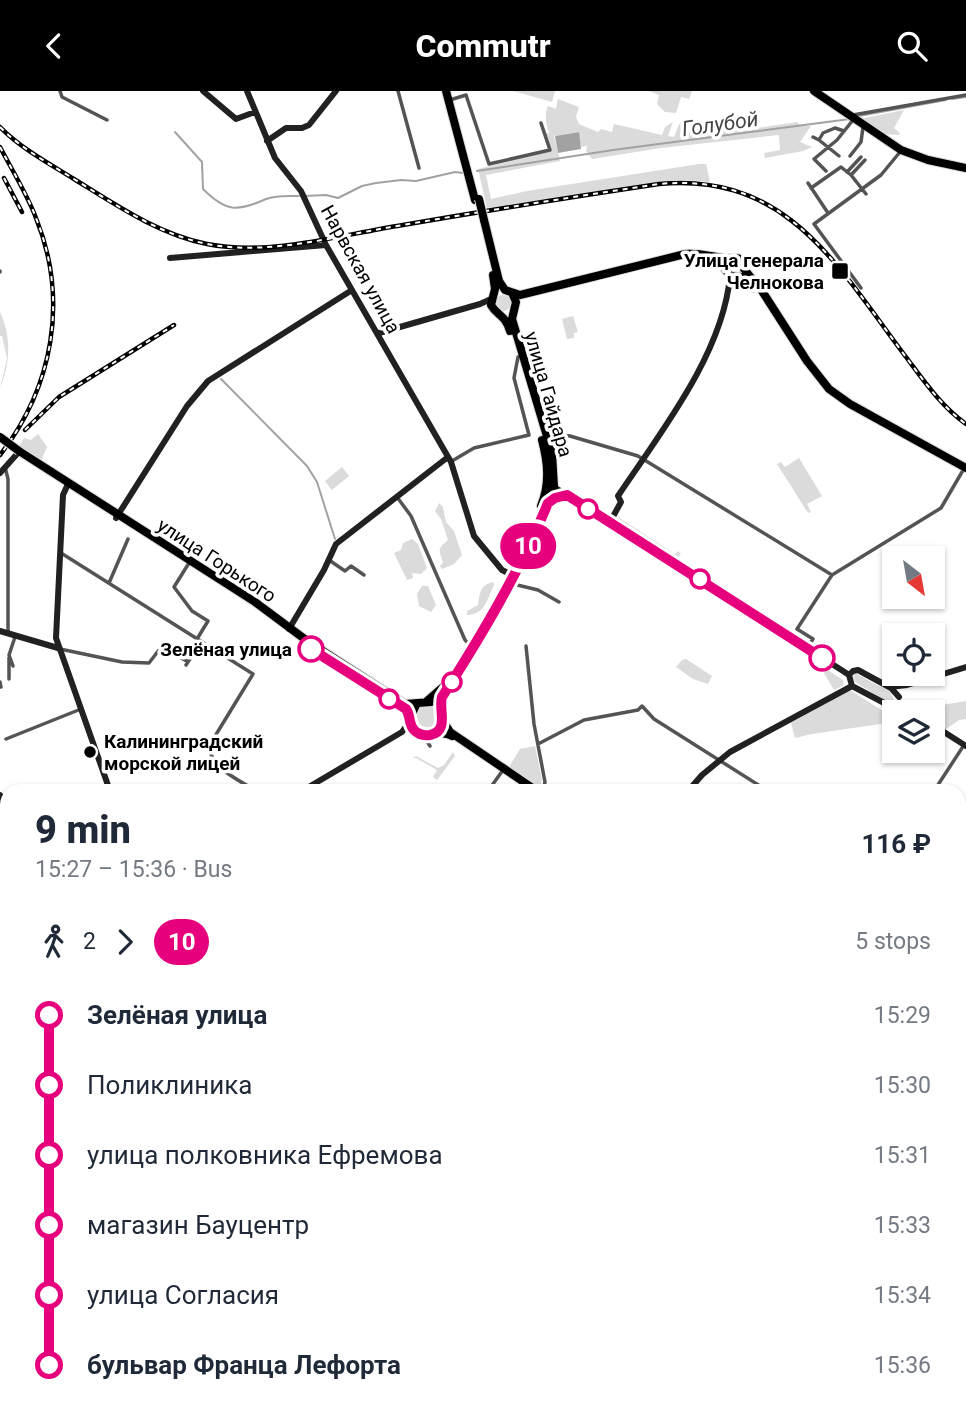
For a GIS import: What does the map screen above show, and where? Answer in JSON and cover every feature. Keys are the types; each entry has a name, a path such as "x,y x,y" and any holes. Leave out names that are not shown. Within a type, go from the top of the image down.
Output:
{"main road":[{"path":"203,91 236,119 256,112"},
{"name":"Нарвская улица","path":"247,91 275,158 303,196 326,245 449,459 474,536 508,573"},
{"path":"267,141 286,128 306,127 312,123 336,91"},
{"name":"улица Гайдара","path":"446,91 477,199"},
{"path":"814,91 852,116"},
{"path":"824,91 863,127 901,150 928,160 966,168"},
{"name":"улица Гайдара","path":"427,701 437,694 470,645 551,486 545,452 508,323 494,304 492,270 453,95"},
{"name":"улица Гайдара","path":"441,710 442,697 473,651 509,583 548,503 551,486 553,458 513,325 514,308 508,291 499,281 482,220"},
{"path":"170,258 326,245"},
{"path":"514,308 532,297 692,253 741,259 744,269 762,291 816,378"},
{"path":"610,522 621,502 618,496 702,367 731,277 725,265 731,258"},
{"path":"379,333 480,304 494,304 508,291 520,295 680,260 717,262 731,277 745,279 754,289 816,378 850,404 965,471"},
{"path":"731,277 744,269"},
{"path":"117,517 187,407 208,381 352,290"},
{"name":"улица Гайдара","path":"494,304 514,308"},
{"name":"улица Горького","path":"0,439 289,629 311,649 406,709 426,740"},
{"path":"3,470 18,452"},
{"path":"289,629 336,544 396,496 449,459"},
{"path":"67,485 63,495 56,638 108,784"},
{"path":"551,486 807,647 849,675 852,686 882,702"},
{"path":"548,503 567,495"},
{"name":"улица Горького","path":"117,517 408,706 417,705"},
{"path":"0,631 58,648"},
{"path":"945,673 966,667"},
{"path":"849,675 859,670 889,687 899,700 906,686"},
{"path":"695,784 719,760 771,728 852,686"},
{"path":"889,687 898,686"},
{"path":"314,784 402,732 417,705 427,701 436,704 441,710 448,731 526,784"},
{"path":"426,740 439,729 443,721"},
{"path":"402,732 426,740 444,732 458,738"},
{"path":"945,733 965,746"}],"street":[{"path":"60,91 62,97 107,120"},
{"path":"398,91 419,168"},
{"name":"улица Гайдара","path":"453,95 466,95 489,164 550,149 541,123"},
{"path":"827,171 814,159 844,131 852,116 966,95"},
{"path":"850,156 861,142 863,127"},
{"path":"819,140 830,129 838,128 844,131"},
{"path":"813,137 839,156"},
{"path":"861,288 814,224 881,175 901,150"},
{"path":"849,173 863,158"},
{"path":"811,188 828,178 839,167 849,173 866,194"},
{"path":"808,183 828,213"},
{"path":"449,459 474,448 529,435 514,378 518,357"},
{"path":"545,433 570,436 606,446 642,460 832,575"},
{"path":"3,470 8,479 12,634 9,679"},
{"path":"807,647 813,639 797,629 832,575 941,507 965,471"},
{"path":"396,496 411,516 465,640 470,645"},
{"path":"109,583 128,539"},
{"path":"60,553 253,674 211,741 209,751 213,761 246,784"},
{"path":"329,560 345,571 351,566 364,575"},
{"path":"58,648 122,662 150,663 162,646 187,664 208,621 192,611 174,587 189,563"},
{"path":"99,577 114,571"},
{"path":"509,583 538,590 559,602"},
{"path":"527,646 545,784"},
{"path":"9,655 13,666"},
{"path":"538,744 584,720 638,710 642,706 648,715 757,784"},
{"path":"6,739 81,709"},
{"path":"939,784 965,746"},
{"path":"493,784 504,769"}],"shaded area":[{"path":"513,91 555,91 552,102"},
{"path":"648,91 692,91 689,99 681,97 676,113 665,112 657,104 659,95"},
{"path":"558,99 579,107 576,117 579,124 598,132 601,129 612,132 614,124 662,135 665,127 673,122 668,136 674,137 679,124 702,127 702,130 737,131 797,122 801,126 811,126 800,142 812,147 765,158 764,153 780,150 779,135 661,148 592,159 586,151 587,146 581,147 578,132 554,136 560,161 486,175 491,199 699,164 706,164 710,182 677,180 487,208 478,169 552,151 546,133 549,133 546,113 548,106 556,109"},
{"path":"904,110 894,128 899,135 884,134 859,119"},
{"path":"579,132 581,149 558,153 555,136"},
{"path":"503,295 509,297 509,309 503,311 497,309 495,303 497,297"},
{"path":"0,312 8,351 6,370 0,389 7,358 0,336"},
{"path":"573,316 578,332 574,333 574,338 567,339 562,319"},
{"path":"38,434 47,447 40,463 19,447 24,438 31,440"},
{"path":"799,458 822,496 807,504 811,512 808,513 777,464 781,462 785,467"},
{"path":"342,467 349,476 332,490 325,481"},
{"path":"439,503 443,507 446,522 454,531 462,555 454,564 442,569 440,549 448,540 441,519 435,511"},
{"path":"618,517 675,554 678,551 681,554 676,559 617,521"},
{"path":"412,539 418,544 427,568 421,574 412,573 413,578 407,580 394,553 401,550 403,543"},
{"path":"493,582 482,609 467,615 467,611 478,605 483,588"},
{"path":"422,586 428,586 436,605 431,612 419,606 417,594"},
{"path":"686,659 712,676 708,684 693,679 676,667"},
{"path":"826,669 843,680 844,685 834,690 824,673"},
{"path":"855,673 890,692 894,699 884,700 855,682"},
{"path":"850,690 882,710 882,724 795,738 791,723"},
{"path":"966,701 966,719 959,720 946,729 945,704"},
{"path":"427,705 436,709 440,718 436,727 427,731 418,727 414,718 418,709"},
{"path":"535,746 541,784 534,784 509,767 520,749"},
{"path":"453,752 455,756 437,780 433,777 437,770 412,758 416,756 438,768 444,765"}],"waterway":[{"name":"Голубой","path":"952,99 966,97"},
{"name":"Голубой","path":"859,116 946,100"},
{"name":"Голубой","path":"477,171 850,119"},
{"name":"Голубой","path":"175,132 202,162 203,189 225,206 239,208 274,197 299,196"},
{"name":"Голубой","path":"305,196 326,195 338,198 362,186 376,183 416,181 455,172 463,173"},
{"path":"221,379 307,466 317,482 335,539"}],"railway":[{"path":"0,127 36,155 154,226 207,244 230,247 254,248 302,243 659,184 704,184 742,193 776,210 805,232 857,290 933,393 966,424"},
{"path":"0,147 24,191 46,249 52,280 53,311 50,342 33,401 0,455"},
{"path":"4,178 22,212"},
{"path":"25,430 59,397 174,325"}],"bus line":[{"name":"10","path":"311,649 406,709 411,725 417,732 427,735 438,731 443,721 441,699 493,615 548,503 567,495 822,658"}],"place":[{"name":"Улица генерала Челнокова","path":"840,271"},
{"name":"Зелёная улица","path":"311,649"},
{"name":"Калининградский морской лицей","path":"90,752"}]}
